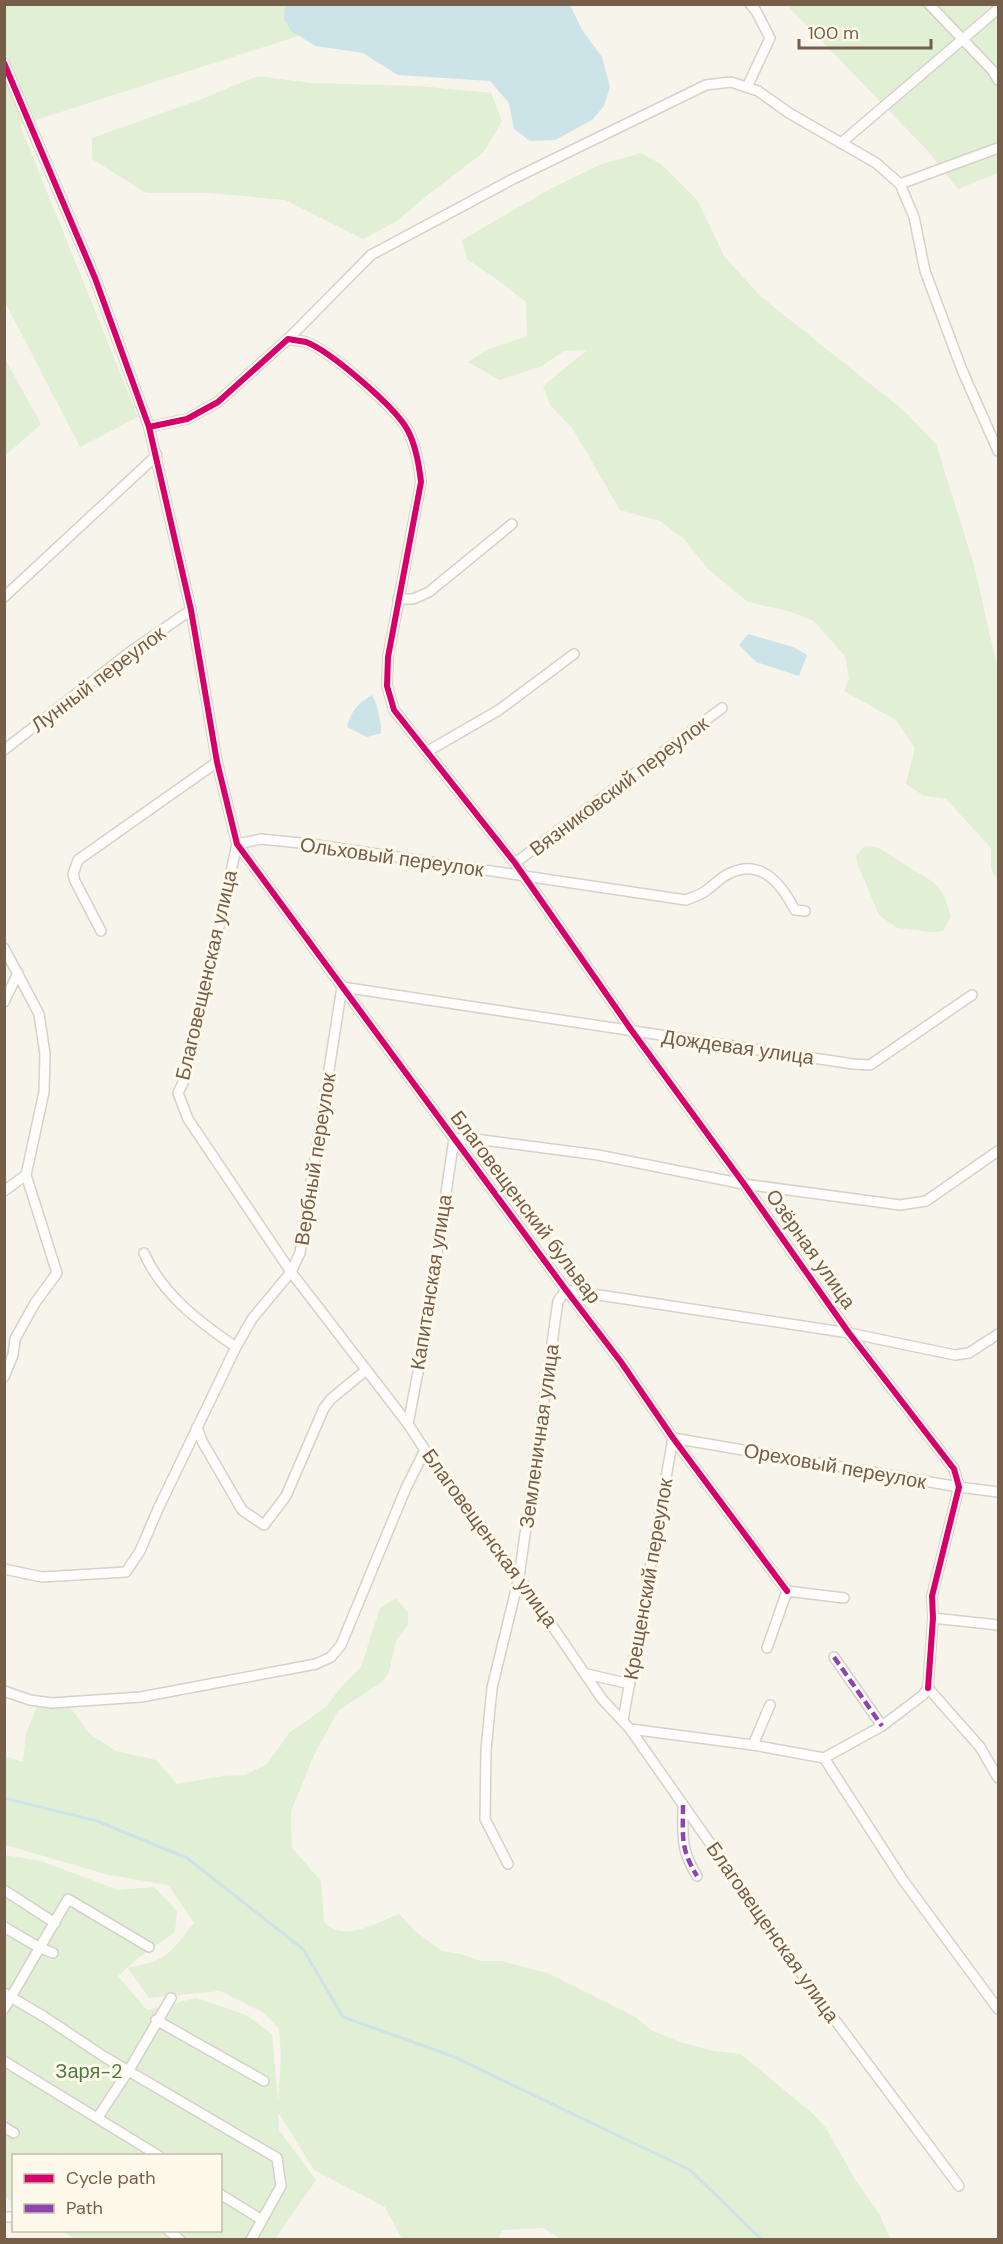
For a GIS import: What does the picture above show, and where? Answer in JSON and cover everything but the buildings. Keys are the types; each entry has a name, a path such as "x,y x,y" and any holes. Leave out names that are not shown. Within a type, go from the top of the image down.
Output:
{"street":[{"path":"747,87 770,38 750,4"},
{"path":"929,4 999,80"},
{"path":"842,143 999,9"},
{"path":"4,63 95,278 149,427 191,610 217,762 237,844"},
{"path":"149,427 188,419 218,402 288,339 371,255 513,179 706,85 731,82 758,91 789,113 876,163 900,184 914,217 925,271 962,369 999,451"},
{"path":"900,184 999,148"},
{"name":"Озёрная улица","path":"288,339 307,343 332,357 375,394 400,420 412,441 421,482 388,657 387,686 394,710 515,863 632,1031 849,1333 954,1469 959,1487"},
{"path":"4,597 157,455"},
{"path":"398,598 413,599 429,592 512,524"},
{"name":"Лунный переулок","path":"4,750 130,652 191,610"},
{"path":"428,751 499,710 574,654"},
{"name":"Вязниковский переулок","path":"515,863 722,708"},
{"path":"101,931 75,881 73,874 78,860 217,762"},
{"name":"Ольховый переулок","path":"237,844 261,839 310,844 686,900 706,891 731,873 755,870 772,876 781,886 795,910 805,911"},
{"name":"Благовещенский бульвар","path":"237,844 621,1362 673,1438 787,1591"},
{"name":"Благовещенская улица","path":"237,844 196,1032 185,1078 178,1093 197,1134 291,1272 408,1424 424,1450 519,1577 602,1699 630,1728 820,2000 959,2187"},
{"path":"4,948 39,1014 45,1054 44,1092 26,1175 57,1274 35,1303 15,1339 4,1377"},
{"path":"4,1002 18,973"},
{"name":"Дождевая улица","path":"342,987 870,1065 972,995"},
{"name":"Вербный переулок","path":"4,1569 42,1577 126,1572 140,1551 236,1347 252,1319 291,1272 300,1253 342,987"},
{"path":"454,1139 475,1139 598,1155 744,1184 879,1203 912,1204 926,1201 999,1151"},
{"name":"Капитанская улица","path":"408,1424 424,1341 454,1139"},
{"path":"4,1191 26,1175"},
{"path":"144,1252 164,1287 200,1323 236,1347"},
{"path":"566,1290 849,1333 954,1355 969,1353 999,1334"},
{"name":"Земленичная улица","path":"508,1864 485,1819 486,1750 492,1688 519,1577 558,1301 566,1290"},
{"path":"197,1426 202,1441 242,1510 264,1525 286,1496 324,1408 365,1371"},
{"name":"Ореховый переулок","path":"673,1438 999,1492"},
{"name":"Крещенский переулок","path":"623,1720 673,1438"},
{"path":"4,1691 30,1700 52,1703 141,1697 316,1664 330,1657 341,1645 424,1450"},
{"path":"630,1728 753,1745 824,1758 882,1726 923,1695 928,1688 933,1618 932,1596 959,1487"},
{"path":"767,1648 787,1591 844,1598"},
{"path":"933,1618 999,1625"},
{"path":"834,1657 882,1726"},
{"path":"586,1674 630,1684"},
{"path":"928,1688 980,1747 999,1778"},
{"path":"753,1745 770,1705"},
{"path":"824,1758 903,1880 999,2009"},
{"path":"683,1805 681,1838 687,1859 697,1876"},
{"path":"4,1890 56,1923"},
{"path":"4,2009 8,1995 56,1923 68,1899 149,1947"},
{"path":"4,1927 53,1953"},
{"path":"8,1995 277,2158 281,2186 251,2240"},
{"path":"98,2117 129,2070 156,2020 171,1998"},
{"path":"156,2020 264,2081"},
{"path":"4,2061 156,2154"},
{"path":"4,2127 14,2133"},
{"path":"222,2195 262,2220"}],"green space":[{"path":"5,5 358,5 364,15 20,125 138,417 80,447 5,302"},
{"path":"787,5 998,5 998,173 958,189 927,150"},
{"path":"258,76 311,83 418,86 491,93 502,121 484,152 397,221 363,239 285,200 208,193 146,193 92,159 92,138 199,100"},
{"path":"641,153 661,164 698,201 724,256 760,296 903,410 936,444 974,565 998,671 998,880 991,869 991,848 946,799 924,796 906,784 915,748 896,720 844,691 849,678 845,656 814,621 788,611 748,602 708,569 684,539 660,521 620,510 573,429 550,405 543,386 587,350 564,351 542,366 500,380 468,362 486,350 527,336 526,302 467,259 462,240 550,189 599,165"},
{"path":"4,357 41,424 5,456 4,455"},
{"path":"865,846 877,847 933,882 943,893 951,916 943,931 897,928 879,915 857,863 856,856"},
{"name":"Заря-2","path":"396,1598 408,1613 408,1625 396,1641 389,1672 382,1682 338,1711 314,1755 291,1811 292,1848 321,1881 324,1922 341,1931 351,1931 399,1914 415,1931 442,1951 461,1954 481,1961 501,1961 550,1974 634,2016 651,2030 680,2042 713,2051 741,2054 812,2113 826,2128 856,2181 880,2215 890,2239 563,2240 543,2228 502,2230 498,2239 402,2239 385,2207 314,2170 278,2112 279,2130 316,2180 275,2239 77,2240 64,2232 222,2232 222,2154 12,2154 12,2201 5,2197 5,1855 41,1861 118,1890 154,1887 177,1911 175,1932 138,1958 118,1976 147,2010 196,1998 246,2015 272,2034 278,2102 281,2055 279,2029 264,2013 220,1991 149,1998 128,1968 151,1962 167,1954 194,1923 168,1885 109,1875 5,1845 5,1756 23,1762 26,1733 41,1697 69,1706 90,1734 116,1751 156,1760 177,1784 222,1776 245,1775 267,1764 290,1732 326,1707 361,1667 380,1608"}],"water":[{"path":"285,4 570,5 582,30 602,57 610,87 604,106 592,120 555,140 530,141 514,129 509,103 490,81 398,75 363,53 316,46 292,32 284,19"},
{"path":"748,634 793,647 807,655 799,676 756,662 739,645"},
{"path":"372,695 379,714 381,733 367,737 347,727 356,708"}],"waterway":[{"path":"4,1798 97,1821 187,1858 303,1949 343,2017 452,2056 690,2170 762,2240"}],"marked path":[{"path":"834,1657 882,1726"},
{"path":"683,1805 685,1850 697,1876"}],"cycle path":[{"path":"4,63 95,278 149,427 191,610 217,762 237,844 621,1362 673,1438 787,1591"},
{"path":"149,427 187,419 218,402 288,339 306,342 317,347 345,367 376,394 407,429 415,448 421,482 388,657 387,686 394,710 515,863 632,1031 849,1333 954,1469 959,1487 932,1596 933,1618 928,1688"}]}
